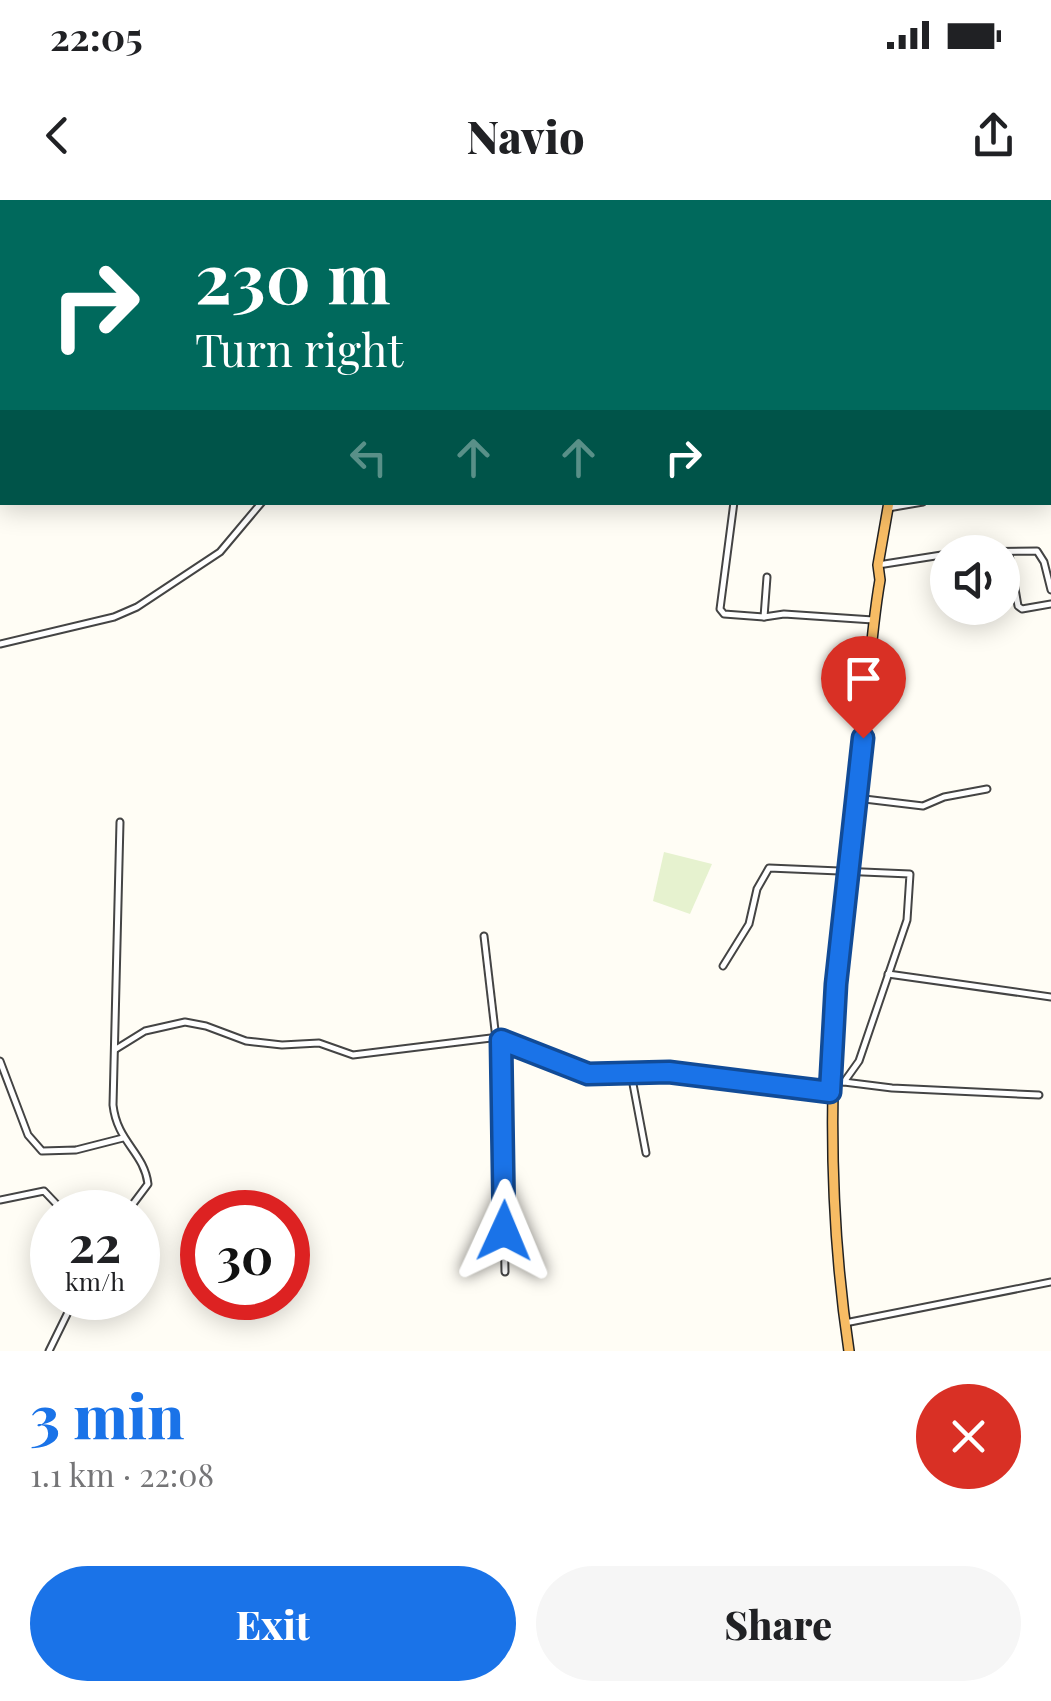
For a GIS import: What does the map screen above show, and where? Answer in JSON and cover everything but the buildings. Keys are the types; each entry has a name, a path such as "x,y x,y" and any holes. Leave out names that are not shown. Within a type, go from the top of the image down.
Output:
{"highway":[{"path":"849,1351 831,1176 830,1087 836,984 880,580 878,565 889,505"}],"street":[{"path":"0,644 137,608 220,552 259,505"},
{"path":"734,505 720,609 724,614 873,620"},
{"path":"1020,553 1038,552 1051,590"},
{"path":"878,565 930,558"},
{"path":"764,617 767,577"},
{"path":"1020,608 1051,604"},
{"path":"856,798 923,806 944,797 988,789"},
{"path":"120,822 114,1105 117,1129 143,1165 148,1184 144,1190"},
{"path":"723,966 749,924 757,889 769,868 848,869 912,876 908,913 888,974 859,1061 844,1082"},
{"path":"484,936 499,1039 506,1272"},
{"path":"888,974 1051,997"},
{"path":"116,1048 145,1031 186,1022 246,1041 282,1045 319,1043 353,1056 499,1039 582,1072 636,1071 830,1087 844,1082 1039,1095"},
{"path":"0,1061 28,1135 42,1151 76,1150 123,1138"},
{"path":"636,1071 633,1084 646,1152"},
{"path":"0,1200 30,1194"},
{"path":"845,1322 1051,1282"},
{"path":"49,1351 64,1320"}],"green space":[{"path":"664,852 712,864 690,914 653,901"}],"route":[{"path":"504,1231 501,1040 588,1074 669,1072 830,1092 836,984 863,738"}]}
